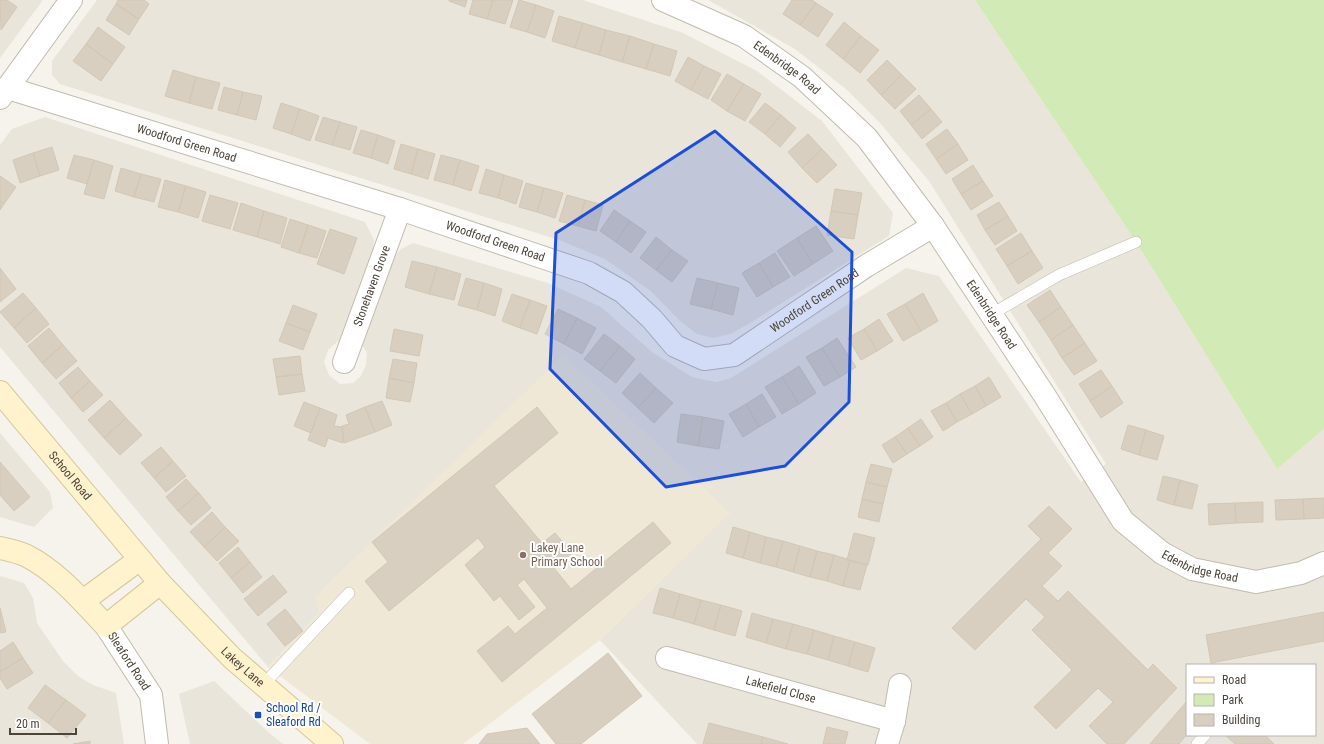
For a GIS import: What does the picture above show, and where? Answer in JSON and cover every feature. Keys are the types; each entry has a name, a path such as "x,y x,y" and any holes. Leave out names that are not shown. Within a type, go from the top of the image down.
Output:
{"street":[{"path":"4,93 71,0"},
{"name":"Edenbridge Road","path":"663,0 744,36 802,77 867,138 933,226 990,315 1045,396 1122,521 1162,553 1192,569 1256,582 1301,573 1324,563"},
{"name":"Woodford Green Road","path":"4,93 400,209 588,273 623,292 652,319 675,346 704,359 734,355 866,266 933,226"},
{"name":"Stonehaven Grove","path":"344,362 400,209"},
{"name":"School Road","path":"0,392 140,559"},
{"path":"0,548 26,555 45,567 83,601 106,626 160,583"},
{"path":"83,601 140,559"},
{"name":"Lakey Lane","path":"140,559 160,583 232,658 332,744"},
{"name":"Sleaford Road","path":"106,626 151,695 157,744"},
{"name":"Lakefield Close","path":"667,658 894,721"},
{"path":"887,744 894,721 900,685"}],"lane":[{"path":"990,315 1060,275 1136,242"},
{"path":"263,685 349,593"},
{"path":"1197,744 1204,736"}],"highlighted area":[{"path":"715,131 852,252 849,402 785,466 666,487 550,369 556,233"}],"shaded area":[{"path":"0,0 43,0 0,58"},
{"path":"97,0 583,0 683,33 757,71 822,121 893,213 889,236 747,325 730,334 714,338 697,334 679,320 652,292 605,259 559,240 60,84 52,75 52,61"},
{"path":"708,0 975,0 1136,242 1277,469 1324,429 1324,744 1274,744 1266,736 1316,736 1316,664 1186,664 1186,702 1150,744 697,744 600,640 730,512 319,613 268,667 0,347 0,145 12,129 45,117 365,222 374,240 373,252 346,334 328,350 324,362 329,375 340,384 353,383 361,376 366,365 367,353 360,341 390,261 401,249 413,243 548,283 601,307 652,352 692,377 716,382 731,378 906,268 939,276 1081,482 1106,464 929,181 879,122 846,89 795,49"},
{"name":"Lakey Lane Primary School","path":"563,355 730,513 600,640 463,744 370,744 268,667 319,613 315,597"},
{"path":"0,433 50,492 53,508 34,527 0,517"},
{"path":"0,576 24,583 33,598 37,623 63,661 78,676 93,685 116,693 124,744 0,744"},
{"path":"214,681 283,744 190,744 179,694"},
{"path":"1186,702 1186,736 1266,736 1274,744 1150,744"}],"green space":[{"path":"975,0 1324,0 1324,429 1277,469 1136,242"}],"building":[{"path":"0,0 7,0 17,7 1,30"},
{"path":"118,0 144,0 149,4 139,19 116,4"},
{"path":"449,0 467,0 465,7"},
{"path":"473,0 493,0 487,19 469,14"},
{"path":"493,0 513,0 505,24 487,19"},
{"path":"519,0 536,5 527,32 510,27"},
{"path":"792,0 812,0 816,3 800,25 783,14"},
{"path":"816,3 833,14 818,37 800,25"},
{"path":"116,4 139,19 129,35 106,20"},
{"path":"536,5 554,11 545,38 527,32"},
{"path":"559,16 583,23 575,48 552,41"},
{"path":"844,22 861,36 843,59 826,45"},
{"path":"583,23 606,30 599,55 575,48"},
{"path":"98,27 125,47 113,64 86,44"},
{"path":"606,30 630,36 622,62 599,55"},
{"path":"630,36 654,44 646,69 622,62"},
{"path":"861,36 879,50 860,73 843,59"},
{"path":"86,44 113,64 101,81 73,61"},
{"path":"654,44 677,51 670,76 646,69"},
{"path":"688,57 704,66 691,90 675,81"},
{"path":"887,60 902,75 881,95 867,80"},
{"path":"704,66 721,74 708,99 691,90"},
{"path":"173,70 196,77 189,103 165,96"},
{"path":"727,74 744,84 727,111 711,100"},
{"path":"902,75 916,89 895,109 881,95"},
{"path":"196,77 220,83 212,109 189,103"},
{"path":"744,84 761,94 745,121 727,111"},
{"path":"224,87 243,92 237,115 218,110"},
{"path":"243,92 262,96 256,120 237,115"},
{"path":"919,95 931,109 911,125 900,111"},
{"path":"281,103 300,109 291,134 273,128"},
{"path":"765,103 781,115 765,134 749,122"},
{"path":"300,109 319,116 310,141 291,134"},
{"path":"931,109 942,122 922,139 911,125"},
{"path":"781,115 796,128 780,147 765,134"},
{"path":"323,117 340,122 332,145 315,140"},
{"path":"340,122 357,127 350,150 332,145"},
{"path":"947,129 958,144 936,159 926,144"},
{"path":"361,130 378,135 371,158 353,153"},
{"path":"808,134 822,149 802,168 788,152"},
{"path":"378,135 395,141 388,164 371,158"},
{"path":"401,144 418,149 411,174 394,169"},
{"path":"958,144 968,160 946,174 936,159"},
{"path":"52,147 59,170 40,176 33,153"},
{"path":"418,149 435,154 428,179 411,174"},
{"path":"822,149 837,165 817,183 802,168"},
{"path":"33,153 40,176 20,183 13,160"},
{"path":"74,155 94,160 87,184 67,178"},
{"path":"441,155 460,160 453,185 434,180"},
{"path":"94,160 113,166 104,199 84,194"},
{"path":"460,160 479,166 471,191 453,185"},
{"path":"973,165 983,181 961,194 952,179"},
{"path":"121,168 141,174 134,197 115,191"},
{"path":"486,169 504,175 498,198 479,193"},
{"path":"141,174 161,179 154,202 134,197"},
{"path":"504,175 523,181 516,204 498,198"},
{"path":"0,176 16,187 4,204 0,201"},
{"path":"165,180 186,186 178,212 158,207"},
{"path":"983,181 993,196 971,210 961,194"},
{"path":"526,183 544,188 537,212 519,207"},
{"path":"186,186 206,192 198,218 178,212"},
{"path":"544,188 563,193 555,218 537,212"},
{"path":"835,189 862,193 858,215 831,211"},
{"path":"210,195 238,203 230,229 202,221"},
{"path":"567,195 585,200 578,226 559,221"},
{"path":"585,200 603,205 596,231 578,226"},
{"path":"0,201 4,204 0,210"},
{"path":"999,202 1008,216 985,230 977,215"},
{"path":"241,203 264,211 257,237 233,230"},
{"path":"614,210 630,221 616,242 600,231"},
{"path":"264,211 287,218 280,244 257,237"},
{"path":"831,211 858,215 854,239 827,235"},
{"path":"1008,216 1017,231 995,245 985,230"},
{"path":"290,219 308,225 299,253 281,247"},
{"path":"630,221 646,232 631,253 616,242"},
{"path":"308,225 326,231 317,258 299,253"},
{"path":"816,226 833,251 813,264 797,238"},
{"path":"330,229 357,238 344,274 317,264"},
{"path":"1021,233 1032,251 1007,266 996,249"},
{"path":"656,237 672,250 656,270 640,258"},
{"path":"797,238 813,264 794,276 777,251"},
{"path":"672,250 688,261 672,282 656,270"},
{"path":"1032,251 1043,268 1018,284 1007,266"},
{"path":"775,253 790,277 773,287 759,263"},
{"path":"412,261 437,267 429,294 405,287"},
{"path":"759,263 773,287 757,297 742,273"},
{"path":"437,267 461,274 454,300 429,294"},
{"path":"0,268 16,289 0,302"},
{"path":"466,278 484,283 477,310 458,305"},
{"path":"697,278 718,283 711,309 690,304"},
{"path":"484,283 502,289 495,316 477,310"},
{"path":"718,283 739,288 733,315 711,309"},
{"path":"1050,290 1061,307 1039,322 1027,305"},
{"path":"23,293 36,308 14,328 0,312"},
{"path":"923,293 938,321 921,331 905,304"},
{"path":"512,294 530,300 520,328 502,321"},
{"path":"530,300 547,306 537,334 520,328"},
{"path":"905,304 921,331 903,341 887,314"},
{"path":"293,305 317,314 310,332 286,323"},
{"path":"1061,307 1073,325 1051,340 1039,322"},
{"path":"36,308 49,324 27,343 14,328"},
{"path":"558,309 577,318 564,344 545,334"},
{"path":"577,318 596,328 582,354 564,344"},
{"path":"879,319 893,341 877,351 864,329"},
{"path":"286,323 310,332 303,350 279,341"},
{"path":"1073,325 1085,343 1062,358 1051,340"},
{"path":"49,328 63,345 42,363 28,346"},
{"path":"394,329 423,335 419,356 390,351"},
{"path":"864,329 877,351 861,360 848,338"},
{"path":"604,334 620,346 600,371 584,359"},
{"path":"837,338 856,367 840,377 822,348"},
{"path":"1085,343 1097,361 1074,375 1062,358"},
{"path":"63,345 77,361 56,379 42,363"},
{"path":"620,346 635,359 616,383 600,371"},
{"path":"822,348 840,377 824,386 806,357"},
{"path":"300,356 302,374 276,377 273,359"},
{"path":"393,359 417,363 414,383 389,378"},
{"path":"799,366 816,393 799,404 782,377"},
{"path":"78,367 90,381 71,398 59,383"},
{"path":"1101,370 1112,386 1090,401 1079,384"},
{"path":"640,373 656,388 638,408 622,393"},
{"path":"302,374 305,391 279,395 276,377"},
{"path":"782,377 799,404 782,414 765,387"},
{"path":"989,377 1001,397 986,406 975,386"},
{"path":"389,378 414,383 410,402 386,398"},
{"path":"90,381 103,395 83,412 71,398"},
{"path":"975,386 986,406 972,414 960,394"},
{"path":"1112,386 1123,403 1101,418 1090,401"},
{"path":"656,388 673,403 654,423 638,408"},
{"path":"762,394 776,417 759,427 746,404"},
{"path":"960,394 972,414 957,422 946,403"},
{"path":"110,400 126,418 104,438 88,420"},
{"path":"382,401 392,425 375,432 365,407"},
{"path":"304,402 320,408 311,433 294,426"},
{"path":"946,403 957,422 943,431 931,411"},
{"path":"746,404 759,427 743,437 729,414"},
{"path":"365,407 375,432 344,443 342,426 349,424 346,415"},
{"path":"537,407 558,433 494,486 542,543 555,533 572,553 554,568 571,589 653,522 671,543 502,682 477,651 508,626 515,634 547,608 524,579 517,585 535,607 519,620 500,596 494,601 465,565 485,547 478,538 389,611 365,581 388,562 372,542"},
{"path":"320,408 337,415 334,426 342,427 343,443 328,438 325,447 308,440"},
{"path":"681,414 703,417 698,446 677,442"},
{"path":"703,417 724,421 719,449 698,446"},
{"path":"126,418 142,435 120,455 104,438"},
{"path":"921,419 933,437 920,446 908,428"},
{"path":"1128,425 1146,430 1139,455 1121,449"},
{"path":"908,428 920,446 907,454 895,437"},
{"path":"1146,430 1164,436 1157,460 1139,455"},
{"path":"895,437 907,454 893,463 882,445"},
{"path":"161,447 173,461 154,478 141,463"},
{"path":"173,461 186,476 166,492 154,478"},
{"path":"0,462 30,497 14,511 0,495"},
{"path":"871,464 892,469 887,487 866,482"},
{"path":"1163,476 1180,480 1174,505 1157,500"},
{"path":"186,479 199,493 178,511 166,497"},
{"path":"1180,480 1198,485 1192,509 1174,505"},
{"path":"866,482 887,487 883,504 862,499"},
{"path":"199,493 211,508 191,525 178,511"},
{"path":"1324,498 1324,518 1304,519 1303,499"},
{"path":"862,499 883,504 879,522 858,517"},
{"path":"1303,499 1304,519 1276,520 1275,500"},
{"path":"1263,502 1263,522 1236,523 1235,503"},
{"path":"1235,503 1236,523 1209,525 1208,504"},
{"path":"1049,506 1072,529 1048,553 1062,566 1042,586 1058,601 1068,591 1148,670 1153,664 1177,688 1124,744 1107,744 1089,726 1113,702 1098,688 1056,729 1034,707 1072,670 1032,630 1045,617 1026,599 975,650 952,628 1041,539 1028,526"},
{"path":"212,512 225,527 204,547 190,532"},
{"path":"225,527 239,541 217,561 204,547"},
{"path":"733,527 750,532 743,558 726,553"},
{"path":"750,532 766,537 760,563 743,558"},
{"path":"854,533 875,538 868,565 847,560"},
{"path":"766,537 783,541 776,567 760,563"},
{"path":"783,541 800,546 793,572 776,567"},
{"path":"800,546 817,551 810,577 793,572"},
{"path":"238,547 250,562 231,578 219,563"},
{"path":"817,551 834,555 827,581 810,577"},
{"path":"834,555 850,560 843,586 827,581"},
{"path":"850,560 867,565 860,590 843,586"},
{"path":"250,562 262,577 243,593 231,578"},
{"path":"273,575 287,592 258,616 244,599"},
{"path":"660,588 680,594 673,618 653,613"},
{"path":"680,594 701,600 694,624 673,618"},
{"path":"701,600 721,605 714,630 694,624"},
{"path":"721,605 742,611 735,636 714,630"},
{"path":"0,608 6,632 0,633"},
{"path":"285,609 303,631 285,646 267,624"},
{"path":"1324,612 1324,641 1211,663 1206,635"},
{"path":"752,613 773,619 766,643 746,637"},
{"path":"773,619 793,624 786,649 766,643"},
{"path":"793,624 814,630 807,654 786,649"},
{"path":"814,630 834,636 828,660 807,654"},
{"path":"834,636 855,642 848,666 828,660"},
{"path":"13,642 23,658 0,672 0,651"},
{"path":"855,642 875,648 868,672 848,666"},
{"path":"608,653 642,696 581,744 556,744 532,714"},
{"path":"23,658 33,673 7,689 0,678 0,672"},
{"path":"45,685 66,700 48,723 28,708"},
{"path":"66,700 86,715 67,738 48,723"},
{"path":"1186,702 1186,735 1179,744 1150,744"},
{"path":"709,723 763,737 761,744 703,744"},
{"path":"827,727 848,732 845,744 823,744"},
{"path":"527,728 540,744 479,744 487,734"},
{"path":"1226,736 1266,736 1274,744 1235,744"},
{"path":"763,737 788,744 761,744"},
{"path":"90,741 90,744 73,744"}],"place":[{"name":"Lakey Lane Primary School","path":"523,555"},
{"name":"School Rd / Sleaford Rd","path":"258,715"}]}
